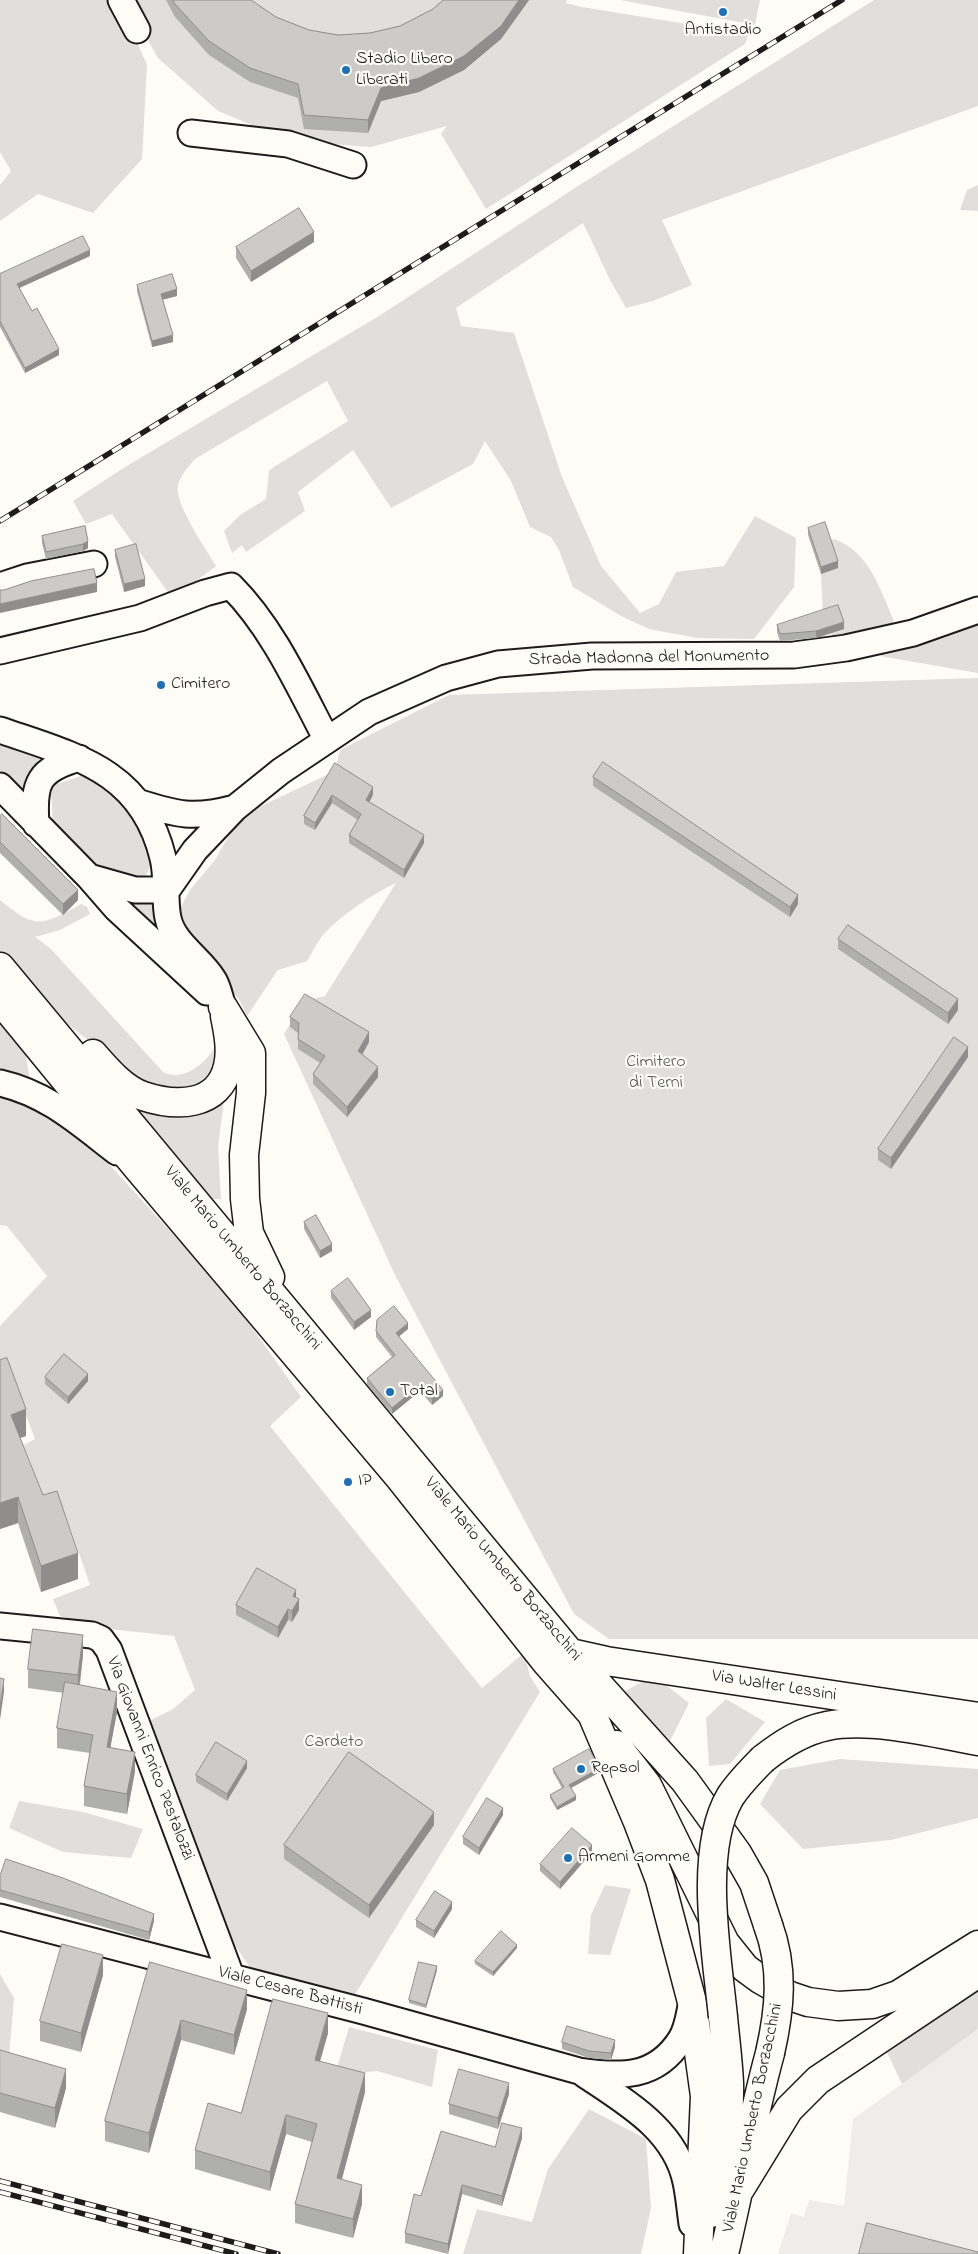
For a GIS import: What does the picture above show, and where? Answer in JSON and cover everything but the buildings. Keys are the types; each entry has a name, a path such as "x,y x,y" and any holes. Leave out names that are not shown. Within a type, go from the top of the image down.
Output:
{"main road":[{"name":"Viale Mario Umberto Borzacchini","path":"0,967 570,1653 690,1789 737,1853 754,1883 776,1946 780,1981 778,2016 759,2094 711,2184"},
{"name":"Viale Mario Umberto Borzacchini","path":"0,1000 136,1166 400,1478 547,1663 592,1714 638,1822 660,1880 692,2002 705,2096 711,2184 724,2254"},
{"path":"43,1018 72,1031 115,1078 142,1096 182,1104 195,1101 216,1090 228,1066 229,1040 223,1007"},
{"path":"223,1007 251,1053 251,1093 244,1155 244,1200 249,1233 286,1313"},
{"name":"Via Walter Lessini","path":"570,1653 606,1662 978,1717"},
{"path":"592,1714 647,1785 726,1943 745,1968 760,1979 790,1996 808,2002 838,2006 872,2004 898,1995 978,1945"},
{"name":"Via Walter Lessini","path":"698,2254 711,2184 726,2136 729,2083 712,1910 715,1841 722,1814 730,1798 741,1782 763,1759 782,1744 799,1735 827,1726 849,1724 913,1730 978,1741"},
{"name":"Via Walter Lessini","path":"711,2184 818,2080 978,1973"}],"street":[{"path":"121,0 137,30"},
{"path":"191,133 288,144 353,165"},
{"path":"0,586 26,577 94,564"},
{"path":"0,651 140,618 205,593 231,586 251,606 291,672 327,740"},
{"name":"Strada Madonna del Monumento","path":"167,890 195,850 235,808 281,770 378,708 446,678 498,664 592,656 794,656 913,633 978,610"},
{"path":"0,730 79,758 111,775 138,802 152,822 163,859 168,918 174,933 213,979 223,1007"},
{"path":"36,824 34,801 39,782 47,770 58,764 79,758"},
{"path":"0,786 89,877 122,914 223,1007"},
{"name":"Strada Madonna del Monumento","path":"138,802 185,816 209,815 235,808"},
{"path":"89,877 135,890 167,890"},
{"path":"0,1082 48,1100 136,1166"},
{"name":"Via Giovanni Enrico Pestalozzi","path":"0,1626 92,1635 101,1639 109,1650 231,1976"},
{"name":"Viale Cesare Battisti","path":"0,1917 231,1976 579,2071 611,2076 633,2074 654,2066 669,2053 681,2038 692,2002"},
{"path":"192,1966 205,1943 210,1920"},
{"name":"Viale Cesare Battisti","path":"579,2071 647,2117 671,2147 711,2184"}],"shaded area":[{"path":"978,2029 978,2254 778,2254 791,2213 804,2217 809,2200 844,2206 853,2119"}],"green space":[{"path":"0,0 118,0 147,65 142,159 93,213 38,194 0,221 0,185 11,171 0,152"},
{"name":"Stadio Libero Liberati","path":"125,0 567,0 566,3 582,7 748,34 745,44 486,209 441,134 447,126 371,147 291,141 218,111 158,58"},
{"name":"Antistadio","path":"620,0 760,0 755,25"},
{"path":"874,0 978,0 978,106 662,220 692,285 653,301 626,308 610,280 583,223 456,308 461,326 514,333 562,477 601,566 640,613 659,604 676,572 724,566 755,516 796,538 794,587 754,639 697,638 649,629 621,616 573,587 559,550 551,537 530,527 511,481 485,441 473,464 391,508 353,450 298,492 305,511 246,552 242,545 232,553 224,531 240,515 266,499 269,470 348,421 327,381 195,459 182,475 178,486 181,503 192,526 216,566 195,582 170,595 112,514 86,524 73,501 125,467 379,316 578,186"},
{"path":"978,185 978,211 960,210 967,190"},
{"path":"834,539 856,552 865,562 878,584 894,621 882,630 836,643 823,617 821,574 838,568 829,541"},
{"path":"978,610 978,673 880,656 930,622"},
{"name":"Cimitero di Terni","path":"978,678 978,1639 609,1639 574,1614 396,1277 284,1034 304,1001 325,996 396,883 348,912 321,938 307,961 278,970 247,1016 240,1001 185,936 177,914 190,890 215,860 240,816 335,771 340,750 449,695"},
{"path":"0,738 47,758 26,793 0,770"},
{"path":"90,773 137,807 157,853 146,875 135,885 101,884 53,827 51,786"},
{"path":"117,895 152,905 153,915 162,938"},
{"path":"0,900 22,916 39,921 57,917 81,904 87,907 90,914 60,930 35,937 51,949 163,1072 171,1075 187,1073 201,1064 217,1044 219,1059 209,1084 172,1097 117,1072 88,1040 38,1001 0,957"},
{"path":"0,1018 25,1051 30,1081 0,1072"},
{"name":"Cardeto","path":"0,1091 11,1094 87,1140 232,1299 301,1397 270,1426 482,1688 524,1653 530,1676 540,1692 354,1996 251,1969 232,1941 190,1825 149,1721 173,1709 195,1690 174,1636 100,1628 60,1616 53,1599 90,1585 64,1510 51,1514 24,1445 35,1439 13,1381 0,1380 0,1326 47,1276 7,1226 0,1225"},
{"path":"225,1093 218,1146 221,1199 208,1199 175,1171 137,1105"},
{"path":"653,1675 689,1703 667,1747 624,1692"},
{"path":"726,1699 765,1722 730,1764 709,1766 706,1718"},
{"path":"840,1759 978,1769 978,1818 891,1840 803,1849 760,1804 780,1770"},
{"path":"19,1801 83,1812 143,1829 131,1858 63,1852 9,1828"},
{"path":"605,1885 631,1889 610,1955 588,1954 591,1915"},
{"path":"0,1974 14,1998 9,2056 0,2050"},
{"path":"978,1991 978,2029 902,2084 885,2048"},
{"path":"349,2027 438,2050 432,2087 377,2071 335,2075"},
{"path":"589,2109 646,2139 651,2208 641,2254 463,2254 477,2209 532,2222 548,2169"}],"railway":[{"path":"0,521 842,0"},
{"path":"0,2181 278,2254"},
{"path":"0,2192 236,2254"}],"place":[{"name":"Antistadio","path":"723,12"},
{"name":"Stadio Libero Liberati","path":"346,70"},
{"name":"Cimitero","path":"161,685"},
{"name":"Total","path":"390,1392"},
{"name":"IP","path":"348,1482"},
{"name":"Repsol","path":"581,1769"},
{"name":"Armeni Gomme","path":"568,1858"}]}
